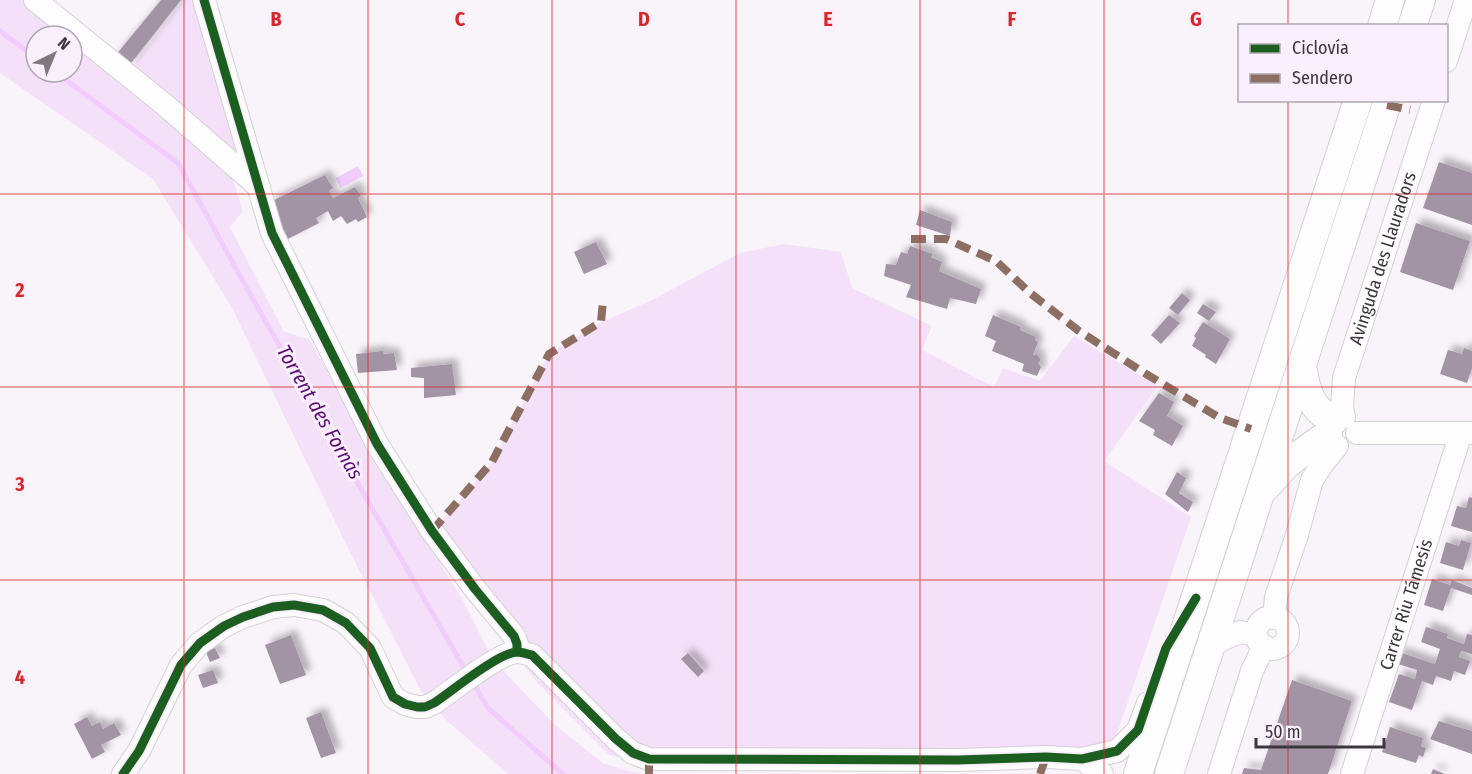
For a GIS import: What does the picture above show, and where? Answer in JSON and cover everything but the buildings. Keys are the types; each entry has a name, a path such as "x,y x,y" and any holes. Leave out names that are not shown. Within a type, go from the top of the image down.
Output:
{"main road":[{"path":"1383,24 1390,0"},
{"path":"1413,24 1421,0"},
{"path":"1138,774 1357,102"},
{"path":"1169,774 1387,102"},
{"path":"1260,493 1285,466 1340,430 1316,407 1305,384 1302,366"}],"street":[{"path":"35,0 165,105 259,187"},
{"path":"204,0 272,233 377,444 432,531 475,589 514,636 517,652"},
{"path":"1448,55 1466,0"},
{"name":"Avinguda des Llauradors","path":"1340,430 1344,378 1433,102"},
{"path":"1210,648 1221,640 1240,632 1260,641 1268,649 1274,649 1286,640 1288,635 1285,625 1275,618 1276,597 1297,535 1312,480 1340,430 1466,433"},
{"name":"Carrer Riu Támesis","path":"1356,773 1451,466 1466,433"},
{"path":"123,774 139,751 181,665 200,644 224,626 243,617 273,607 294,605 323,610 346,623 370,648 393,697 405,704 417,707 434,703 495,660 506,655 517,652 532,655 616,739 633,753 649,759 1083,759 1117,751 1138,730 1166,648 1196,598"},
{"path":"1219,774 1260,641"},
{"path":"1083,759 1102,774"}],"shaded area":[{"path":"0,0 24,0 53,24 24,24 24,84 84,84 84,50 230,171 243,211 230,227 284,332 309,339 381,466 462,599 493,660 555,725 604,764 640,774 508,774 445,719 421,691 347,546 232,308 153,179 0,73"},
{"path":"184,0 195,0 243,160 130,69"},
{"path":"358,166 363,176 340,188 336,178"},
{"path":"784,244 841,252 852,288 932,326 922,350 994,387 1003,368 1040,381 1074,336 1158,386 1104,461 1191,517 1111,751 647,762 609,755 539,684 505,643 439,525 492,462 549,354 601,322 648,302 740,253"}],"waterway":[{"name":"Torrent des Fornàs","path":"0,31 24,49"},
{"name":"Torrent des Fornàs","path":"71,84 178,163 250,294 467,673"},
{"name":"Torrent des Fornàs","path":"472,681 488,708 563,774"}],"marked path":[{"path":"1387,105 1410,110"},
{"path":"911,239 946,239 996,261 1030,293 1079,331 1220,418 1251,429"},
{"path":"432,531 492,462 549,354 601,322 603,301"},
{"path":"1040,774 1046,757"},
{"path":"649,759 649,774"}],"cycle path":[{"path":"204,0 272,233 377,444 432,531 475,589 514,636 517,652"},
{"path":"123,774 139,751 181,665 200,643 224,626 273,607 294,605 323,610 346,623 370,648 393,697 405,704 417,707 425,707 434,703 487,665 509,654 517,652 532,655 616,739 633,753 649,759 958,760 1046,757 1082,759 1117,751 1138,730 1166,648 1196,598"}]}
